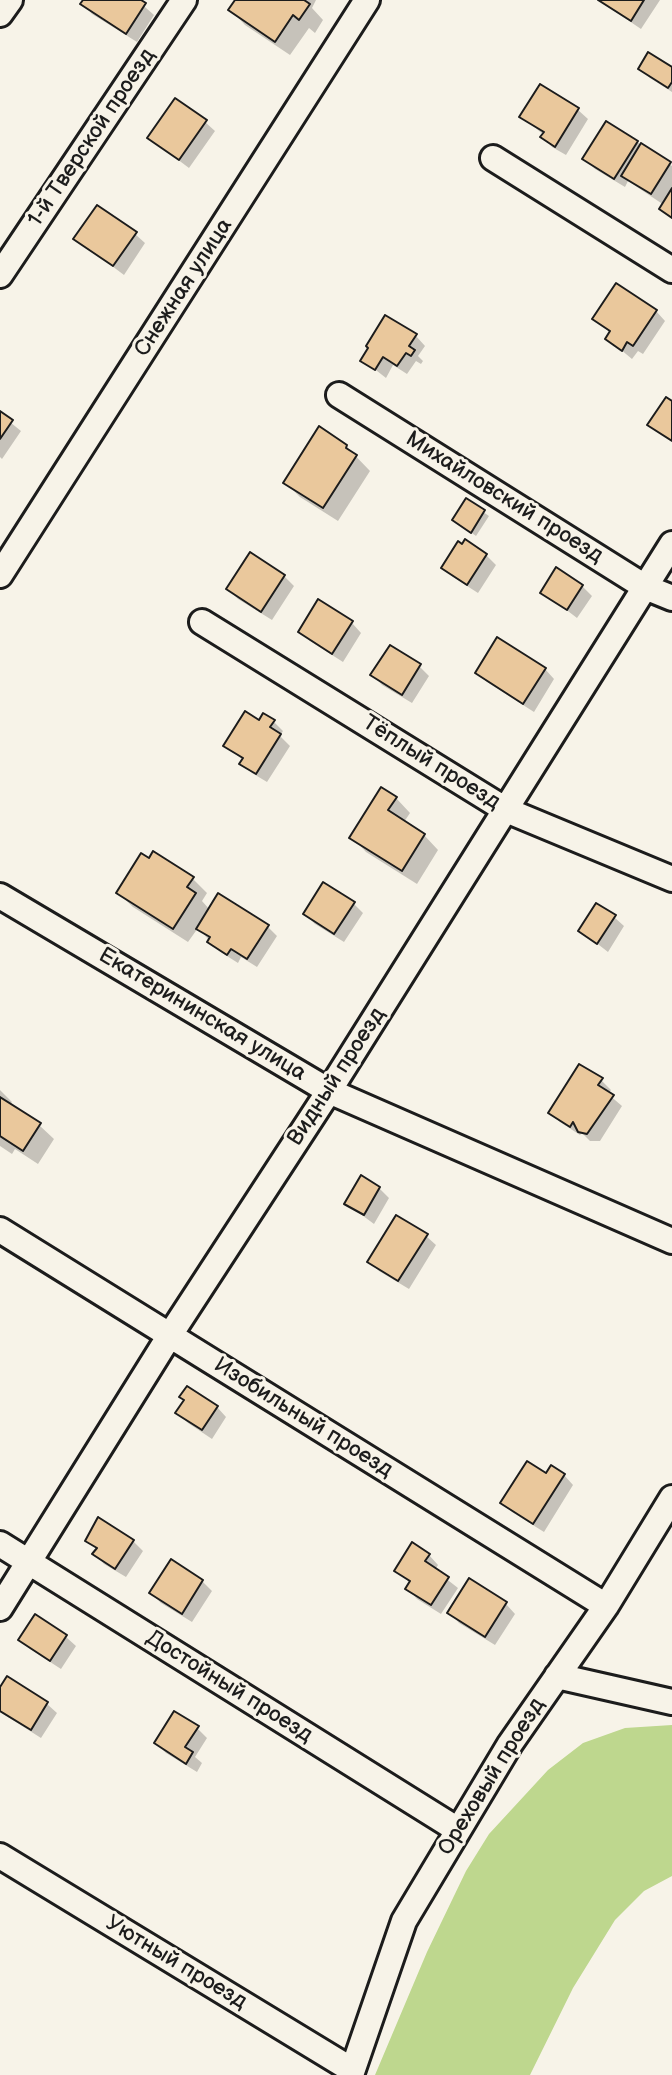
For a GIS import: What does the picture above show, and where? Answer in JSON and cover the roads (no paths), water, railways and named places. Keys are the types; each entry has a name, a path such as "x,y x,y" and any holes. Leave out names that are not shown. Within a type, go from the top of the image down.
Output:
{"street":[{"path":"0,14 10,0"},
{"name":"1-й Тверской проезд","path":"0,275 184,0"},
{"name":"Снежная улица","path":"0,575 367,0"},
{"path":"493,158 672,270"},
{"name":"Михайловский проезд","path":"339,395 645,587 672,598"},
{"name":"Видный проезд","path":"0,1608 672,544"},
{"name":"Тёплый проезд","path":"202,622 506,810 672,879"},
{"name":"Екатерининская улица","path":"0,896 329,1091 672,1241"},
{"name":"Изобильный проезд","path":"0,1230 606,1606"},
{"name":"Ореховый проезд","path":"351,2072 404,1921 510,1744 606,1606 672,1498"},
{"name":"Достойный проезд","path":"0,1544 458,1830"},
{"path":"557,1676 672,1702"},
{"name":"Уютный проезд","path":"0,1856 351,2072"}]}
